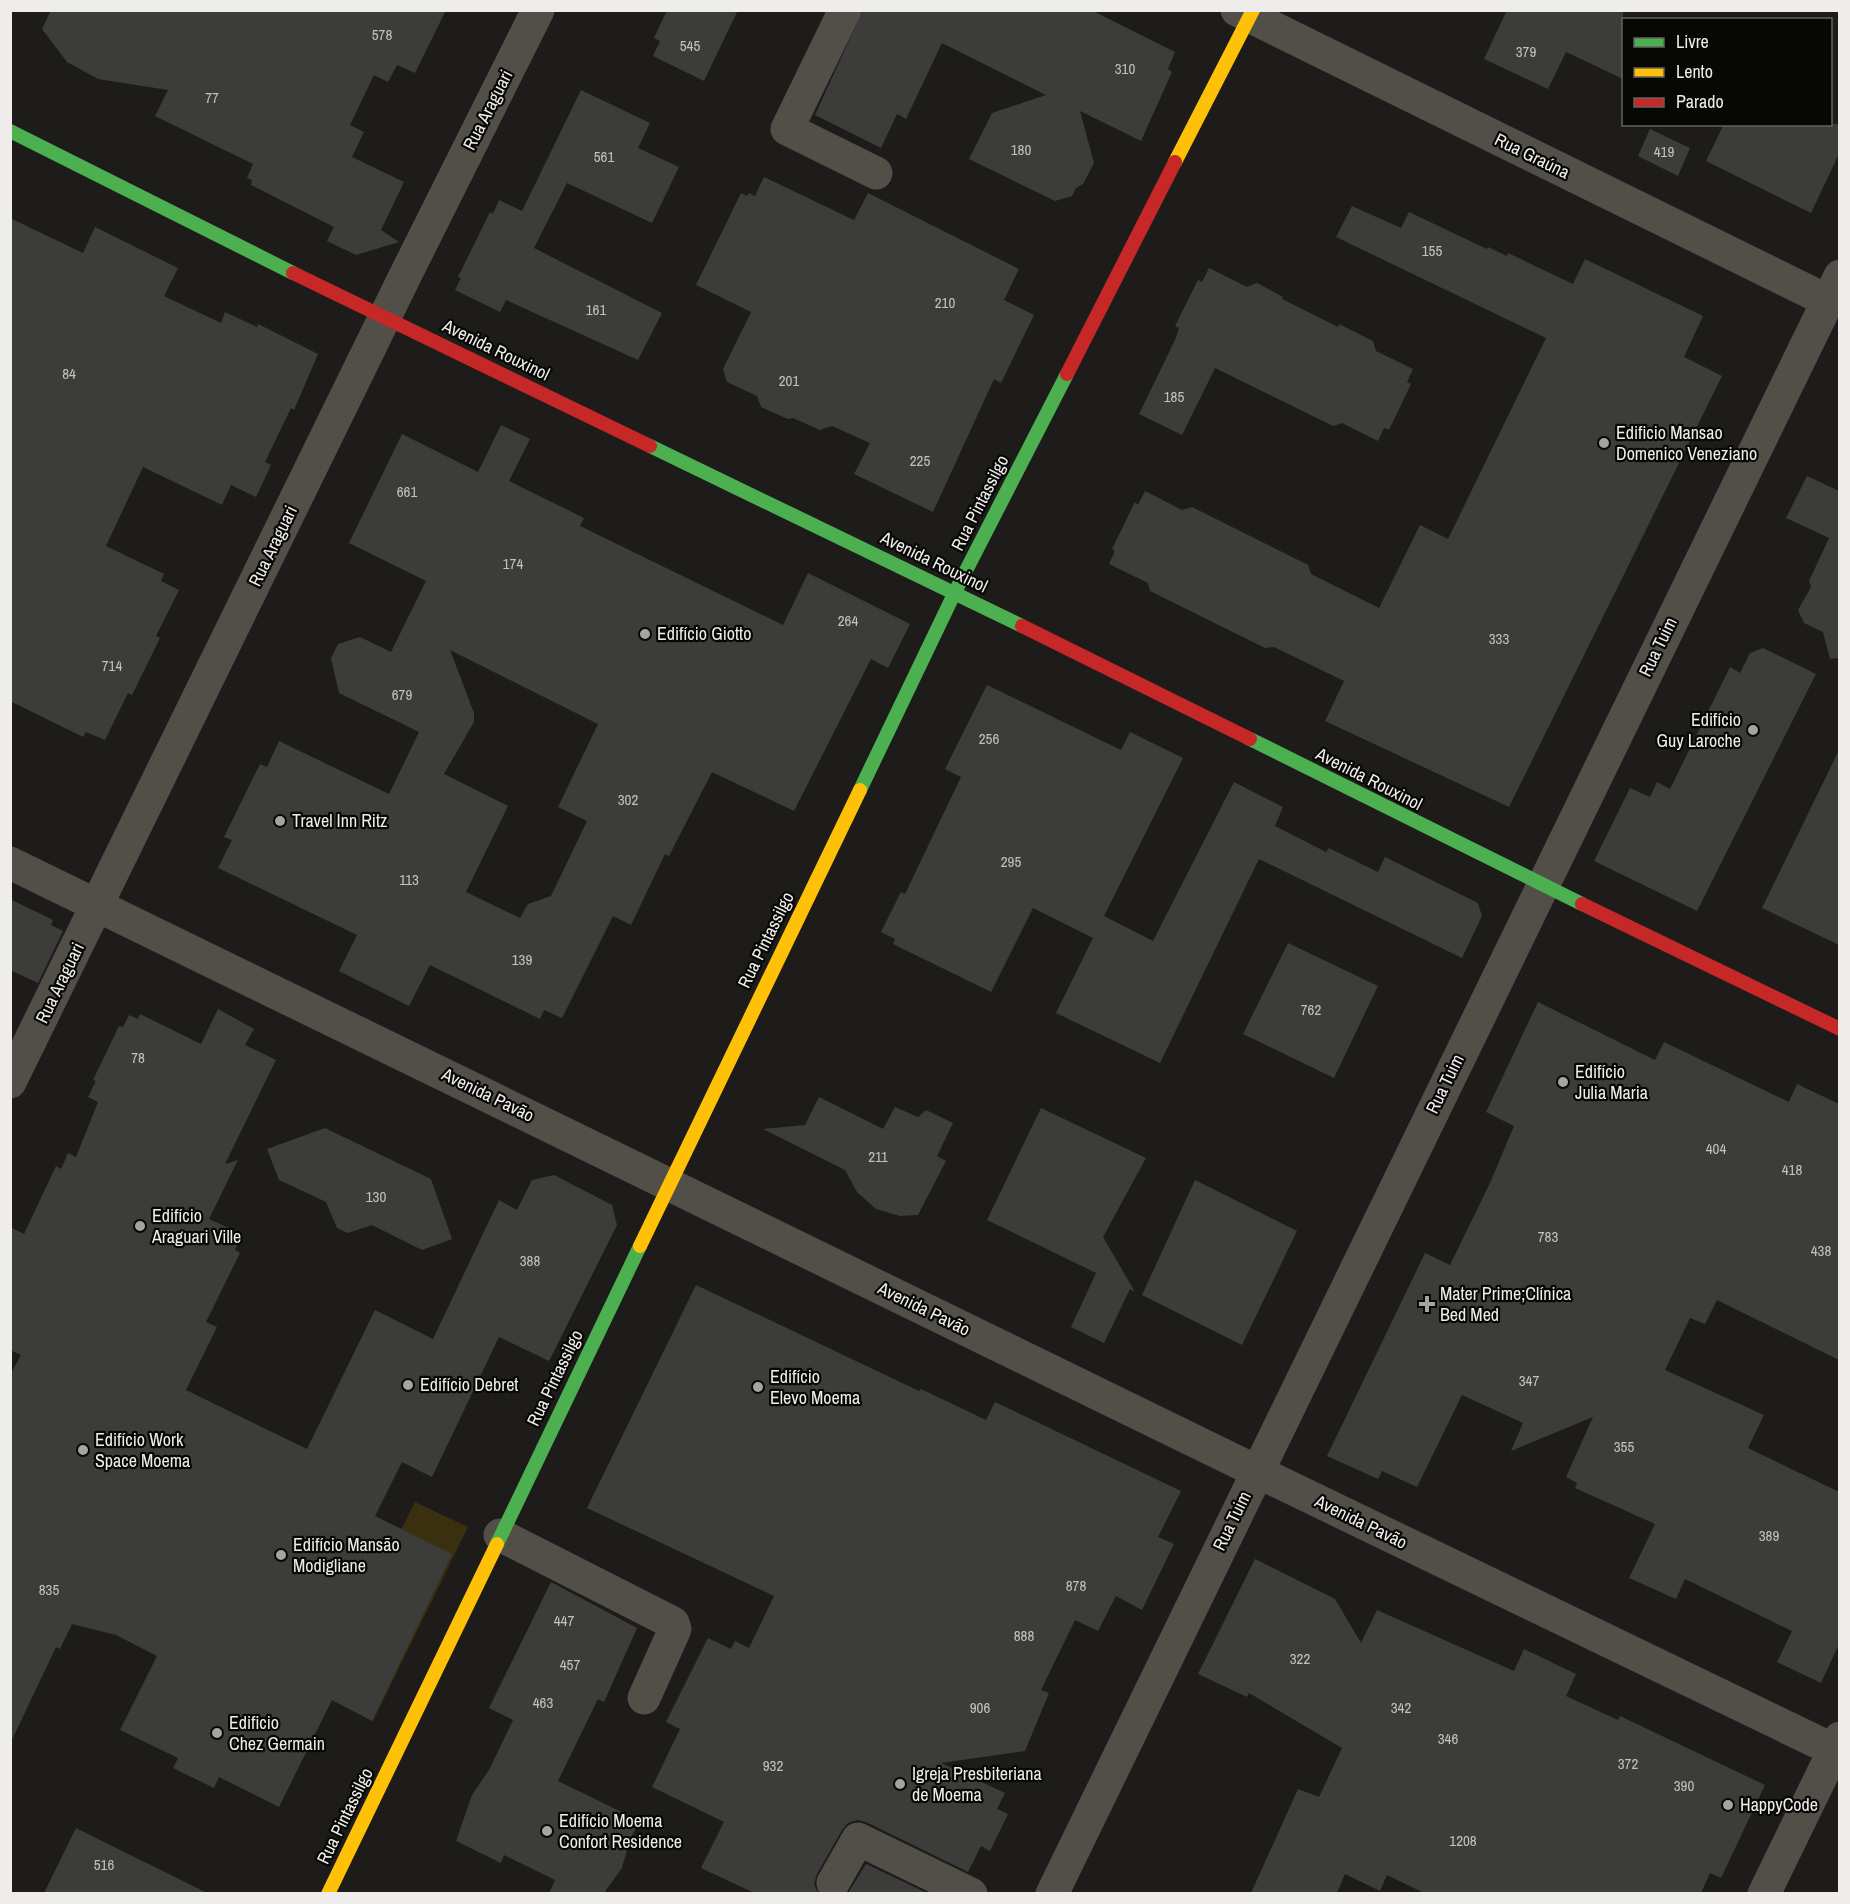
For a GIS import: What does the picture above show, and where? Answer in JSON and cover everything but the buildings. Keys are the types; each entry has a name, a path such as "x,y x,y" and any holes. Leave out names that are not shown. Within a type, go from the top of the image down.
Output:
{"street":[{"name":"Rua Araguari","path":"10,1082 538,10"},
{"path":"845,10 787,129 876,173"},
{"name":"Rua Graúna","path":"1247,13 1834,289"},
{"name":"Rua Pintassilgo","path":"328,1893 954,592 1247,13"},
{"name":"Avenida Rouxinol","path":"10,131 385,318 954,592 1541,885 1839,1029"},
{"name":"Rua Tuim","path":"1052,1893 1541,885 1834,289"},
{"name":"Avenida Pavão","path":"10,863 1256,1472 1838,1747"},
{"path":"500,1535 673,1623 675,1629 644,1698"},
{"path":"1764,1893 1838,1747"},
{"path":"833,1883 858,1839 971,1893"}],"shaded area":[{"path":"415,1502 468,1527 373,1721 318,1693"}],"traffic: fast":[{"path":"10,131 293,273"},
{"path":"860,790 955,592 1067,374"},
{"path":"650,446 1022,626"},
{"path":"1250,739 1582,904"},
{"path":"497,1544 640,1246"}],"traffic: slow":[{"path":"1175,162 1253,10"},
{"path":"640,1246 860,790"},
{"path":"328,1894 497,1544"}],"traffic: jam":[{"path":"1067,374 1175,162"},
{"path":"293,273 650,446"},
{"path":"1022,626 1250,739"},
{"path":"1582,904 1840,1029"}],"place":[{"name":"Edificio Mansao Domenico Veneziano","path":"1604,443"},
{"name":"Edifício Giotto","path":"645,634"},
{"name":"Edifício Guy Laroche","path":"1753,730"},
{"name":"Travel Inn Ritz","path":"280,821"},
{"name":"Edifício Julia Maria","path":"1563,1082"},
{"name":"Edifício Araguari Ville","path":"140,1226"},
{"name":"Mater Prime;Clínica Bed Med","path":"1427,1304"},
{"name":"Edifício Debret","path":"408,1385"},
{"name":"Edifício Elevo Moema","path":"758,1387"},
{"name":"Edifício Work Space Moema","path":"83,1450"},
{"name":"Edifício Mansão Modigliane","path":"281,1555"},
{"name":"Edificio Chez Germain","path":"217,1733"},
{"name":"Igreja Presbiteriana de Moema","path":"900,1784"},
{"name":"HappyCode","path":"1728,1805"},
{"name":"Edifício Moema Confort Residence","path":"547,1831"}]}
